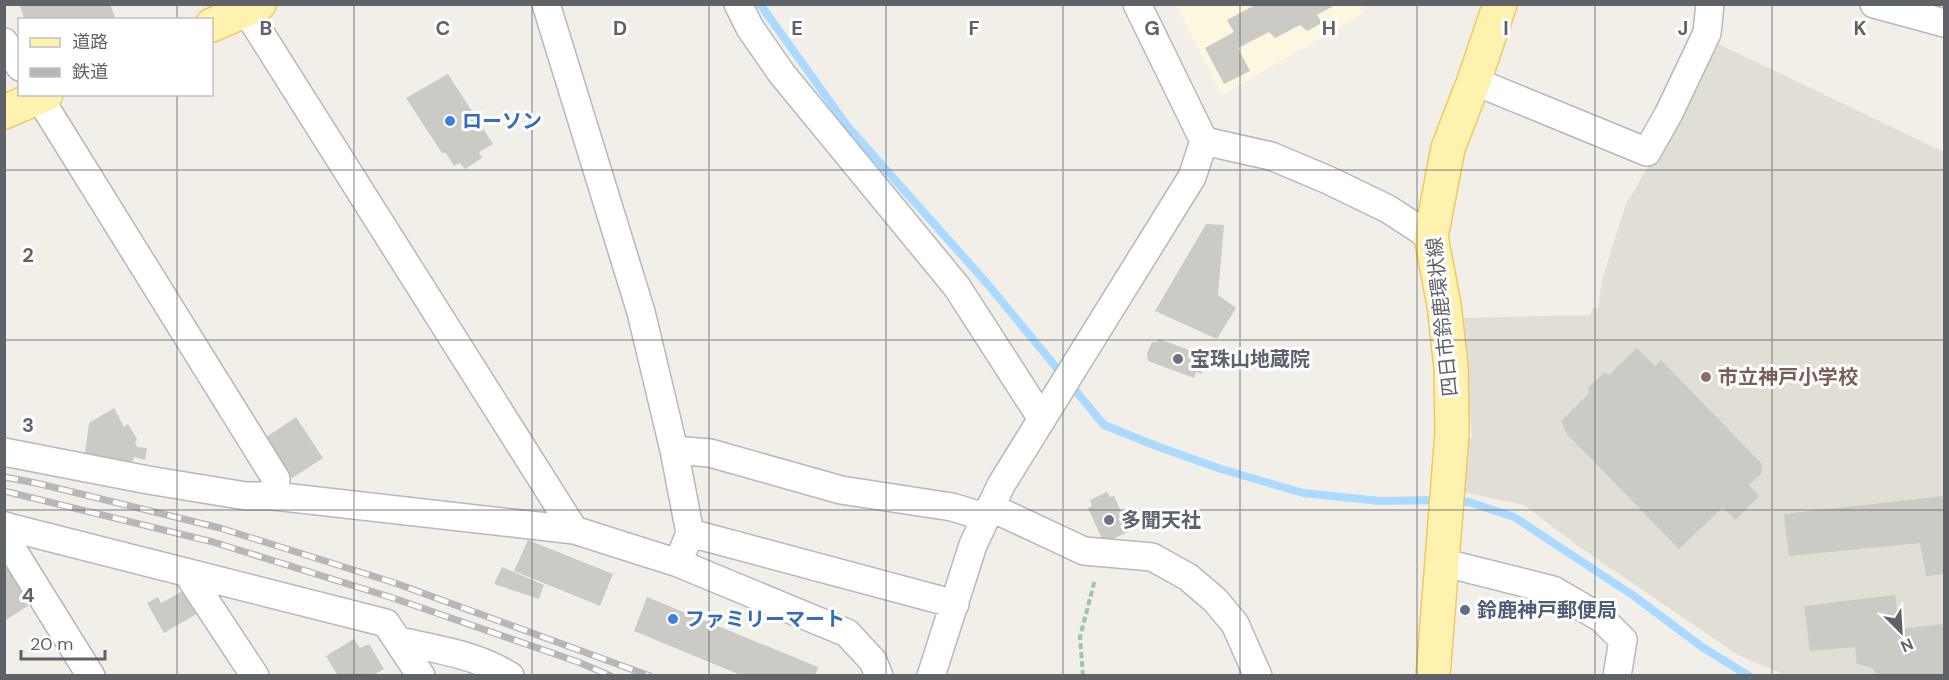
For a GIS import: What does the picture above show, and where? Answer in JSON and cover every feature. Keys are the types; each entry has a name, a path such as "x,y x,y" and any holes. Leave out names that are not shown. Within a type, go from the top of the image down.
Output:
{"main road":[{"name":"四日市鈴鹿環状線","path":"1433,675 1452,433 1450,357 1444,305 1431,237 1448,148 1500,4"},
{"path":"213,24 249,6"},
{"path":"4,112 38,96"}],"street":[{"path":"546,4 641,312 674,450 690,533 678,563"},
{"path":"738,4 750,28 782,74 957,286 1046,412"},
{"path":"931,675 973,546 987,512 1046,412 1192,177 1204,141 1137,4"},
{"path":"1474,81 1647,152 1669,113 1707,33 1710,4"},
{"path":"1874,4 1944,23"},
{"path":"249,6 573,530"},
{"path":"4,42 18,64"},
{"path":"41,96 276,479 274,496"},
{"path":"1204,141 1271,156 1328,180 1388,209 1431,237"},
{"path":"674,450 710,453 841,490 987,512 1084,551 1152,557 1188,577 1215,600 1235,624 1258,675"},
{"path":"4,452 246,496 274,496 573,530 678,563 848,633 873,661 879,675"},
{"path":"5,526 386,623 399,641 410,672 438,649"},
{"path":"5,526 14,552 91,675"},
{"path":"690,533 955,604"},
{"path":"1442,550 1553,591 1601,618 1623,640 1617,675"},
{"path":"187,573 255,675"},
{"path":"399,641 438,649 493,665 510,675"}],"path":[{"path":"1083,675 1080,637 1101,552"}],"shaded area":[{"path":"1360,4 1364,13 1222,95 1176,5"},
{"name":"市立神戸小学校","path":"1712,41 1944,152 1944,675 1785,675 1738,655 1578,546 1524,505 1458,491 1463,437 1472,438 1462,318 1590,315 1593,308 1598,308 1602,280 1626,204 1664,140"}],"building":[{"path":"19,4 110,4 115,18 24,18"},
{"path":"1257,4 1337,4 1317,15 1322,23 1307,31 1300,25 1275,38 1269,32 1238,48 1250,71 1224,84 1205,48 1234,32 1227,20"},
{"name":"ローソン","path":"448,74 493,144 479,152 482,158 465,169 460,163 454,166 446,153 442,153 406,98"},
{"path":"1206,224 1224,225 1218,295 1236,308 1217,339 1155,311"},
{"name":"宝珠山地蔵院","path":"1159,339 1208,357 1201,374 1196,372 1194,378 1148,361 1147,353 1152,342 1157,342"},
{"path":"1637,348 1655,366 1661,360 1762,464 1761,474 1749,485 1759,496 1735,520 1723,507 1679,549 1567,434 1561,421 1590,392 1587,389 1605,372 1609,375"},
{"path":"114,408 124,427 128,424 137,439 135,442 137,447 147,448 145,460 134,457 132,463 85,453 89,423"},
{"path":"296,417 323,458 292,478 265,438"},
{"name":"多聞天社","path":"1107,492 1110,497 1114,496 1130,531 1104,543 1088,508 1092,506 1090,500"},
{"path":"1944,496 1944,574 1926,576 1920,543 1789,556 1784,514"},
{"path":"528,540 613,574 600,606 514,571"},
{"path":"4,563 31,604 4,621"},
{"path":"502,567 544,585 539,599 494,584"},
{"path":"185,590 200,612 164,633 147,603 158,597 161,603"},
{"path":"1895,595 1899,629 1944,624 1944,676 1887,676 1875,673 1873,668 1857,664 1855,647 1810,651 1804,606"},
{"path":"647,597 818,667 815,676 743,676 634,631"},
{"path":"354,639 360,648 369,644 384,669 372,676 338,676 326,656"}],"waterway":[{"path":"760,4 848,127 984,280 1104,425 1221,469 1303,493 1380,501 1440,500"},
{"path":"1453,501 1469,502 1514,517 1634,596 1702,647 1749,676"}],"railway":[{"path":"4,477 220,528 395,583 650,676"},
{"path":"4,491 213,542 393,598 578,662 611,676"}],"place":[{"name":"ローソン","path":"450,121"},
{"name":"宝珠山地蔵院","path":"1178,359"},
{"name":"市立神戸小学校","path":"1706,377"},
{"name":"多聞天社","path":"1109,520"},
{"name":"鈴鹿神戸郵便局","path":"1465,610"},
{"name":"ファミリーマート","path":"673,619"}]}
